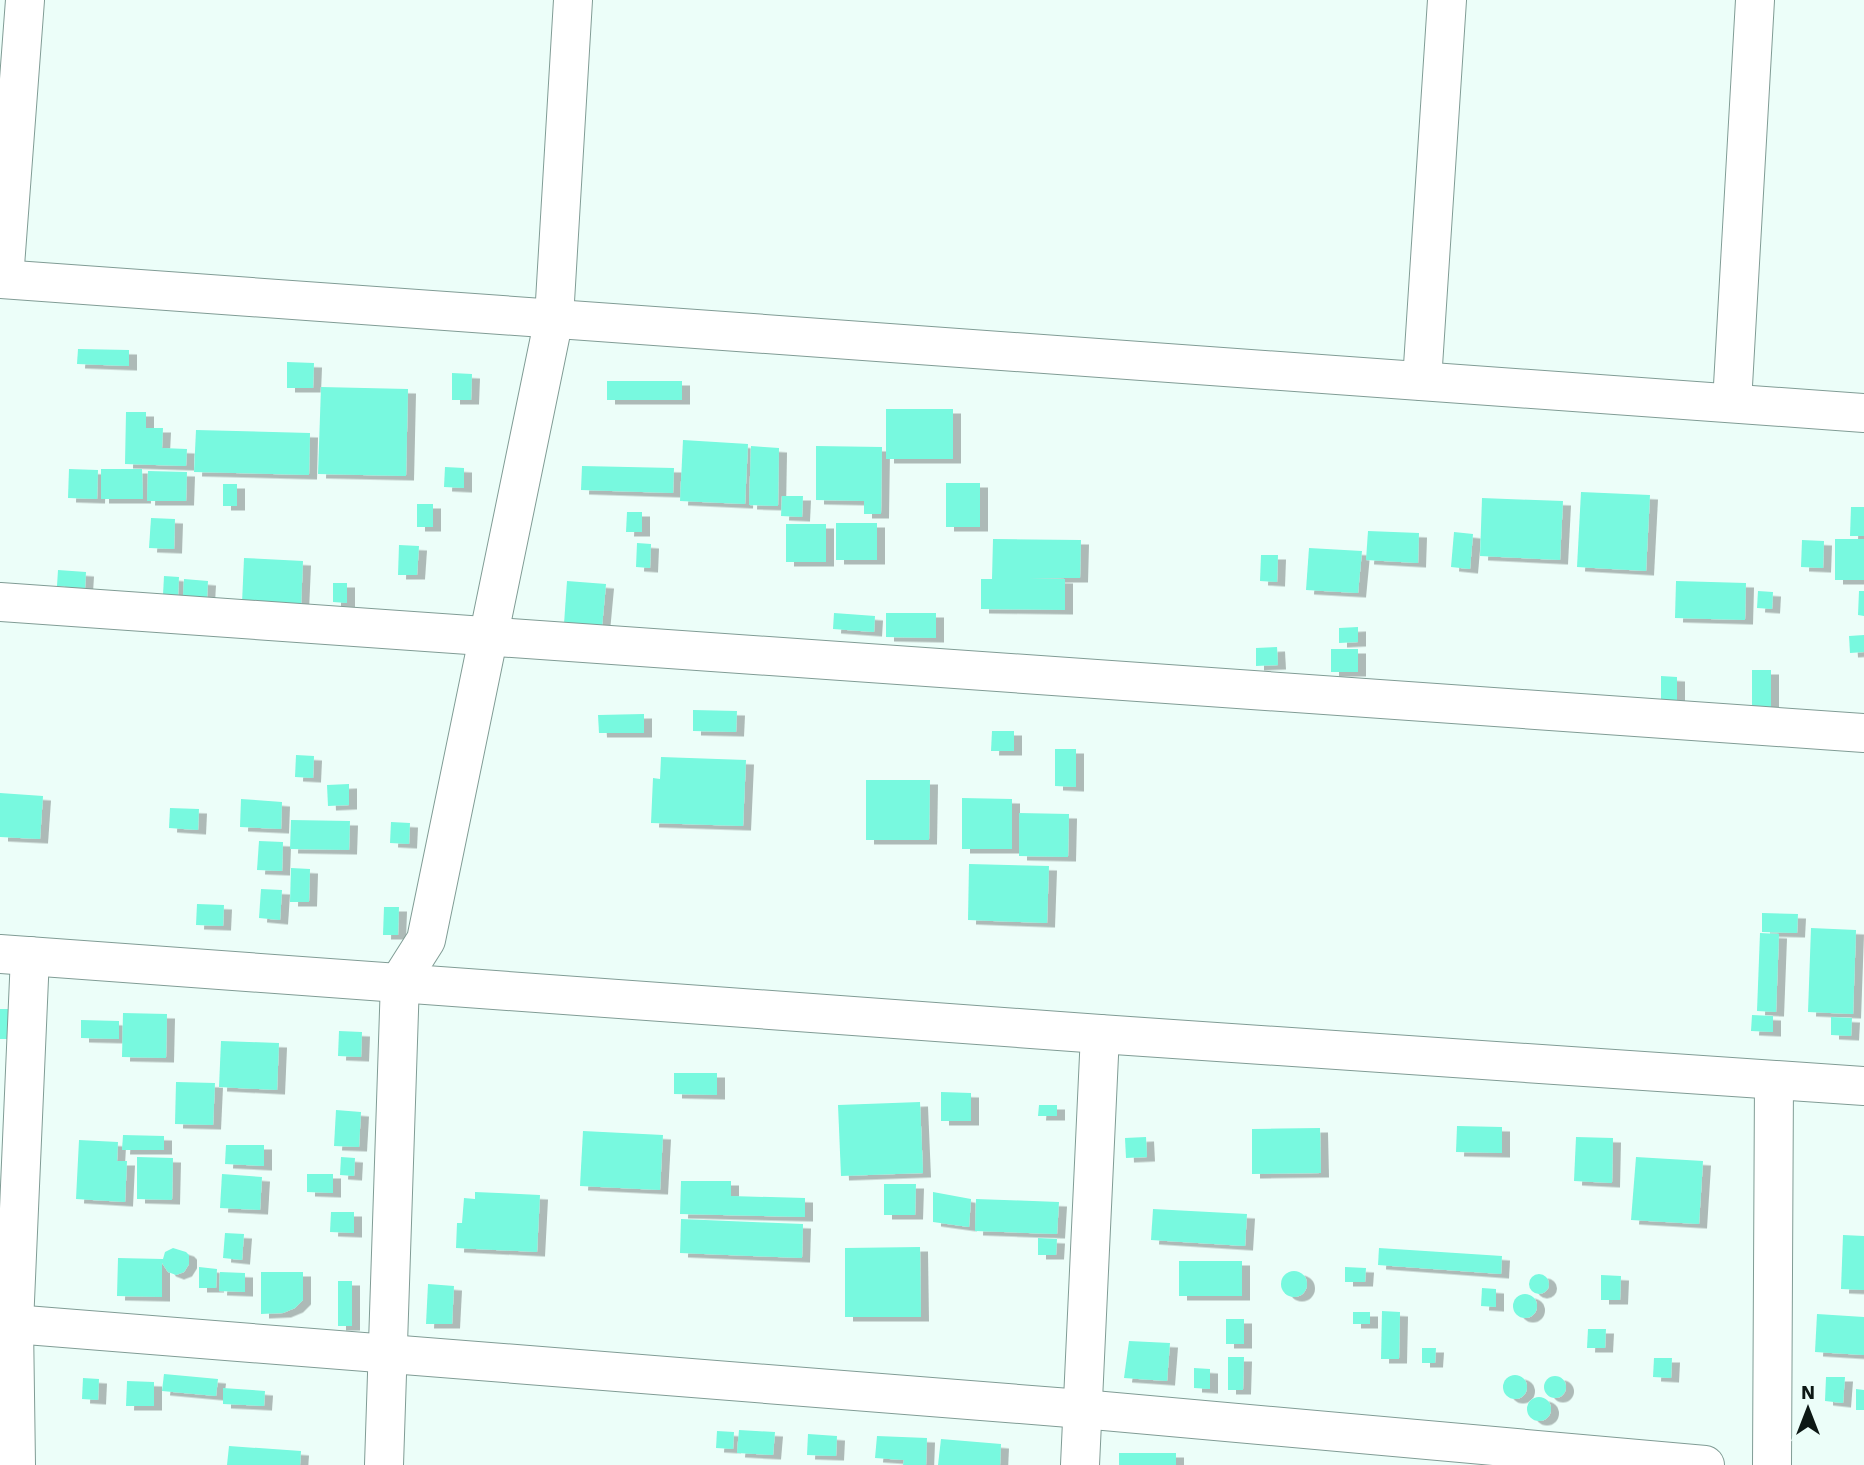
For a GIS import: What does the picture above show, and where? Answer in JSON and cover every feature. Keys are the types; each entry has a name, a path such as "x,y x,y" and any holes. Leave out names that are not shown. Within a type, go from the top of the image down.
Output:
{"street":[{"path":"25,0 2,279 1864,413"},
{"path":"384,1465 400,981 426,940 554,318 573,0"},
{"path":"1422,381 1447,0"},
{"path":"1732,403 1755,0"},
{"path":"0,602 1864,733"},
{"path":"16,1465 7,1323 15,955 1100,1034 1864,1086"},
{"path":"1080,1465 1100,1034"},
{"path":"1772,1465 1774,1080"},
{"path":"7,1323 1083,1409 1705,1465"}],"building":[{"path":"78,349 129,350 129,366 77,364"},
{"path":"287,362 314,363 313,388 287,388"},
{"path":"452,373 472,374 471,400 452,400"},
{"path":"607,381 682,381 682,400 607,400"},
{"path":"321,387 408,389 406,476 318,474"},
{"path":"886,409 953,409 953,459 886,459"},
{"path":"126,412 146,412 146,428 163,428 162,448 187,449 186,466 125,464"},
{"path":"196,430 310,433 309,475 194,472"},
{"path":"683,440 748,444 745,504 680,501"},
{"path":"751,446 779,448 778,506 749,505"},
{"path":"816,446 882,447 881,514 864,514 864,501 816,500"},
{"path":"582,466 674,468 673,493 581,490"},
{"path":"445,467 464,468 464,488 444,487"},
{"path":"69,469 98,470 97,499 68,498"},
{"path":"101,469 142,469 143,499 101,499"},
{"path":"148,471 187,472 186,501 147,501"},
{"path":"946,483 980,483 980,527 946,527"},
{"path":"223,484 237,484 237,506 223,506"},
{"path":"1581,492 1650,495 1646,571 1577,567"},
{"path":"782,496 803,496 802,517 781,516"},
{"path":"1482,498 1563,501 1560,560 1480,556"},
{"path":"417,504 433,504 433,527 417,527"},
{"path":"1851,507 1864,507 1864,536 1850,536"},
{"path":"627,512 642,512 642,532 626,532"},
{"path":"151,518 175,519 174,549 149,548"},
{"path":"836,523 877,523 877,560 836,560"},
{"path":"786,524 826,524 826,562 786,562"},
{"path":"1368,531 1419,533 1418,563 1366,560"},
{"path":"1454,532 1473,534 1470,569 1451,567"},
{"path":"993,539 1081,540 1080,578 1029,578 1065,579 1065,610 981,609 981,579 992,579"},
{"path":"1835,539 1864,539 1864,580 1835,580"},
{"path":"1802,540 1824,541 1823,568 1801,567"},
{"path":"637,543 651,544 650,568 636,567"},
{"path":"399,545 419,546 417,575 398,575"},
{"path":"1309,548 1362,551 1358,593 1306,590"},
{"path":"1261,555 1278,555 1277,582 1260,581"},
{"path":"244,558 303,561 301,606 242,603"},
{"path":"58,570 86,572 85,588 57,586"},
{"path":"164,576 179,577 178,596 163,595"},
{"path":"184,579 208,581 207,598 183,596"},
{"path":"567,581 606,584 602,627 564,624"},
{"path":"1676,581 1746,583 1745,620 1675,618"},
{"path":"333,583 347,583 347,603 333,602"},
{"path":"1758,591 1773,592 1772,609 1757,608"},
{"path":"1859,591 1864,591 1864,616 1858,615"},
{"path":"834,613 875,616 874,632 833,629"},
{"path":"886,613 936,613 936,638 886,637"},
{"path":"1358,627 1358,642 1339,643 1339,628"},
{"path":"1864,635 1864,652 1850,653 1849,636"},
{"path":"1277,647 1278,665 1256,666 1256,648"},
{"path":"1331,649 1358,649 1358,672 1331,672"},
{"path":"1752,670 1771,670 1771,709 1752,709"},
{"path":"1661,676 1677,677 1677,702 1661,701"},
{"path":"693,710 737,711 736,732 693,731"},
{"path":"644,714 644,733 599,733 598,715"},
{"path":"992,731 1014,731 1014,751 991,751"},
{"path":"1055,749 1076,749 1076,787 1055,786"},
{"path":"296,755 314,756 313,778 295,777"},
{"path":"661,757 746,760 743,826 651,823 653,778 660,779"},
{"path":"866,780 930,780 929,840 866,840"},
{"path":"349,784 349,805 328,806 327,785"},
{"path":"0,793 43,796 40,839 0,837"},
{"path":"962,798 1012,799 1012,849 962,849"},
{"path":"241,799 282,802 281,829 240,827"},
{"path":"170,808 199,809 198,830 169,828"},
{"path":"1019,813 1069,814 1068,857 1019,856"},
{"path":"291,820 350,821 349,850 290,849"},
{"path":"391,822 410,823 409,844 390,843"},
{"path":"259,841 283,842 282,871 257,870"},
{"path":"969,864 1049,866 1047,923 968,920"},
{"path":"291,868 310,869 309,902 290,902"},
{"path":"261,889 282,890 280,920 259,918"},
{"path":"197,904 224,905 223,926 196,925"},
{"path":"384,907 399,907 398,935 383,935"},
{"path":"1762,913 1798,914 1797,933 1762,932"},
{"path":"1811,928 1856,930 1853,1014 1808,1012"},
{"path":"1760,933 1779,934 1776,1012 1757,1011"},
{"path":"0,1009 11,1009 9,1039 0,1039"},
{"path":"123,1013 167,1014 166,1058 122,1057"},
{"path":"1752,1015 1773,1016 1773,1032 1751,1031"},
{"path":"1831,1017 1852,1018 1851,1036 1831,1035"},
{"path":"81,1020 119,1021 119,1039 81,1038"},
{"path":"339,1031 362,1032 361,1057 338,1056"},
{"path":"221,1041 279,1043 277,1090 219,1087"},
{"path":"674,1073 717,1073 717,1095 674,1094"},
{"path":"176,1082 215,1083 213,1125 175,1124"},
{"path":"941,1092 971,1093 971,1121 941,1121"},
{"path":"920,1102 923,1173 841,1176 838,1105"},
{"path":"1039,1105 1057,1105 1057,1116 1038,1116"},
{"path":"336,1110 361,1112 359,1147 334,1146"},
{"path":"1457,1126 1502,1127 1502,1153 1456,1152"},
{"path":"1320,1128 1321,1173 1252,1174 1252,1129"},
{"path":"583,1131 663,1135 660,1190 580,1186"},
{"path":"123,1135 164,1136 164,1150 122,1150"},
{"path":"1146,1137 1147,1157 1126,1158 1125,1138"},
{"path":"1576,1137 1613,1138 1612,1183 1574,1181"},
{"path":"79,1140 118,1142 117,1161 127,1161 125,1202 76,1199"},
{"path":"226,1145 264,1145 264,1166 225,1164"},
{"path":"137,1157 173,1158 172,1200 137,1199"},
{"path":"341,1157 355,1158 354,1176 340,1175"},
{"path":"1636,1157 1703,1161 1699,1224 1631,1220"},
{"path":"222,1174 262,1177 260,1210 220,1208"},
{"path":"307,1174 333,1174 333,1193 307,1192"},
{"path":"681,1181 731,1181 731,1196 805,1198 805,1217 680,1214"},
{"path":"884,1184 916,1184 915,1215 884,1215"},
{"path":"475,1192 540,1195 537,1252 456,1248 457,1223 462,1223 464,1198 475,1199"},
{"path":"933,1192 971,1199 969,1227 933,1222"},
{"path":"976,1199 1059,1202 1057,1234 975,1231"},
{"path":"1153,1209 1247,1214 1245,1246 1151,1240"},
{"path":"331,1212 354,1212 354,1233 330,1232"},
{"path":"681,1219 803,1224 802,1258 680,1253"},
{"path":"225,1233 244,1234 242,1260 223,1258"},
{"path":"1843,1235 1864,1236 1864,1290 1841,1289"},
{"path":"1038,1238 1057,1239 1056,1255 1038,1255"},
{"path":"920,1247 921,1317 845,1317 845,1248"},
{"path":"173,1248 189,1255 189,1264 184,1272 176,1275 168,1272 162,1263 162,1297 117,1296 118,1258 163,1259 165,1252"},
{"path":"1379,1248 1502,1256 1501,1274 1378,1265"},
{"path":"1179,1261 1242,1261 1242,1296 1179,1296"},
{"path":"199,1267 217,1269 216,1288 199,1288"},
{"path":"1345,1267 1366,1268 1365,1282 1345,1282"},
{"path":"1294,1271 1303,1275 1307,1284 1303,1293 1294,1297 1285,1293 1281,1284 1285,1275"},
{"path":"220,1272 245,1273 245,1292 219,1291"},
{"path":"261,1272 303,1272 303,1300 295,1308 283,1313 261,1314"},
{"path":"1539,1274 1546,1277 1549,1284 1546,1291 1539,1294 1532,1291 1529,1284 1532,1277"},
{"path":"1601,1275 1621,1276 1620,1300 1601,1300"},
{"path":"338,1281 352,1281 352,1326 338,1326"},
{"path":"428,1284 454,1286 452,1324 426,1324"},
{"path":"1482,1288 1496,1289 1496,1307 1481,1306"},
{"path":"1525,1294 1536,1301 1537,1306 1530,1317 1525,1318 1514,1311 1513,1306 1520,1295"},
{"path":"1382,1311 1400,1312 1399,1359 1381,1359"},
{"path":"1353,1312 1370,1312 1370,1324 1353,1324"},
{"path":"1817,1314 1864,1317 1864,1355 1815,1352"},
{"path":"1226,1319 1244,1319 1244,1344 1226,1344"},
{"path":"1588,1329 1606,1329 1605,1348 1587,1348"},
{"path":"1129,1341 1170,1343 1167,1381 1124,1378"},
{"path":"1422,1348 1436,1348 1435,1363 1422,1363"},
{"path":"1228,1357 1244,1357 1243,1390 1228,1390"},
{"path":"1654,1358 1672,1358 1671,1378 1653,1377"},
{"path":"1194,1368 1210,1369 1210,1389 1194,1388"},
{"path":"164,1374 218,1379 216,1396 162,1391"},
{"path":"1515,1375 1523,1379 1527,1387 1523,1395 1515,1399 1507,1395 1503,1387 1507,1379"},
{"path":"1555,1376 1563,1379 1566,1387 1563,1395 1555,1398 1547,1395 1544,1387 1547,1379"},
{"path":"1826,1377 1845,1377 1843,1403 1825,1401"},
{"path":"83,1378 99,1379 98,1400 82,1399"},
{"path":"127,1381 154,1382 154,1406 126,1406"},
{"path":"223,1388 265,1391 264,1406 223,1404"},
{"path":"1856,1389 1864,1390 1864,1410 1856,1410"},
{"path":"1539,1397 1550,1404 1551,1409 1544,1420 1539,1421 1528,1414 1527,1409 1534,1398"},
{"path":"739,1430 775,1432 773,1455 737,1453"},
{"path":"717,1431 734,1432 733,1449 716,1448"},
{"path":"808,1434 837,1436 836,1456 807,1455"},
{"path":"877,1436 927,1438 926,1465 903,1465 904,1460 875,1458"},
{"path":"941,1439 1001,1444 1000,1465 938,1465"},
{"path":"229,1446 301,1451 300,1465 227,1465"},
{"path":"1119,1453 1176,1453 1176,1465 1119,1465"}]}
